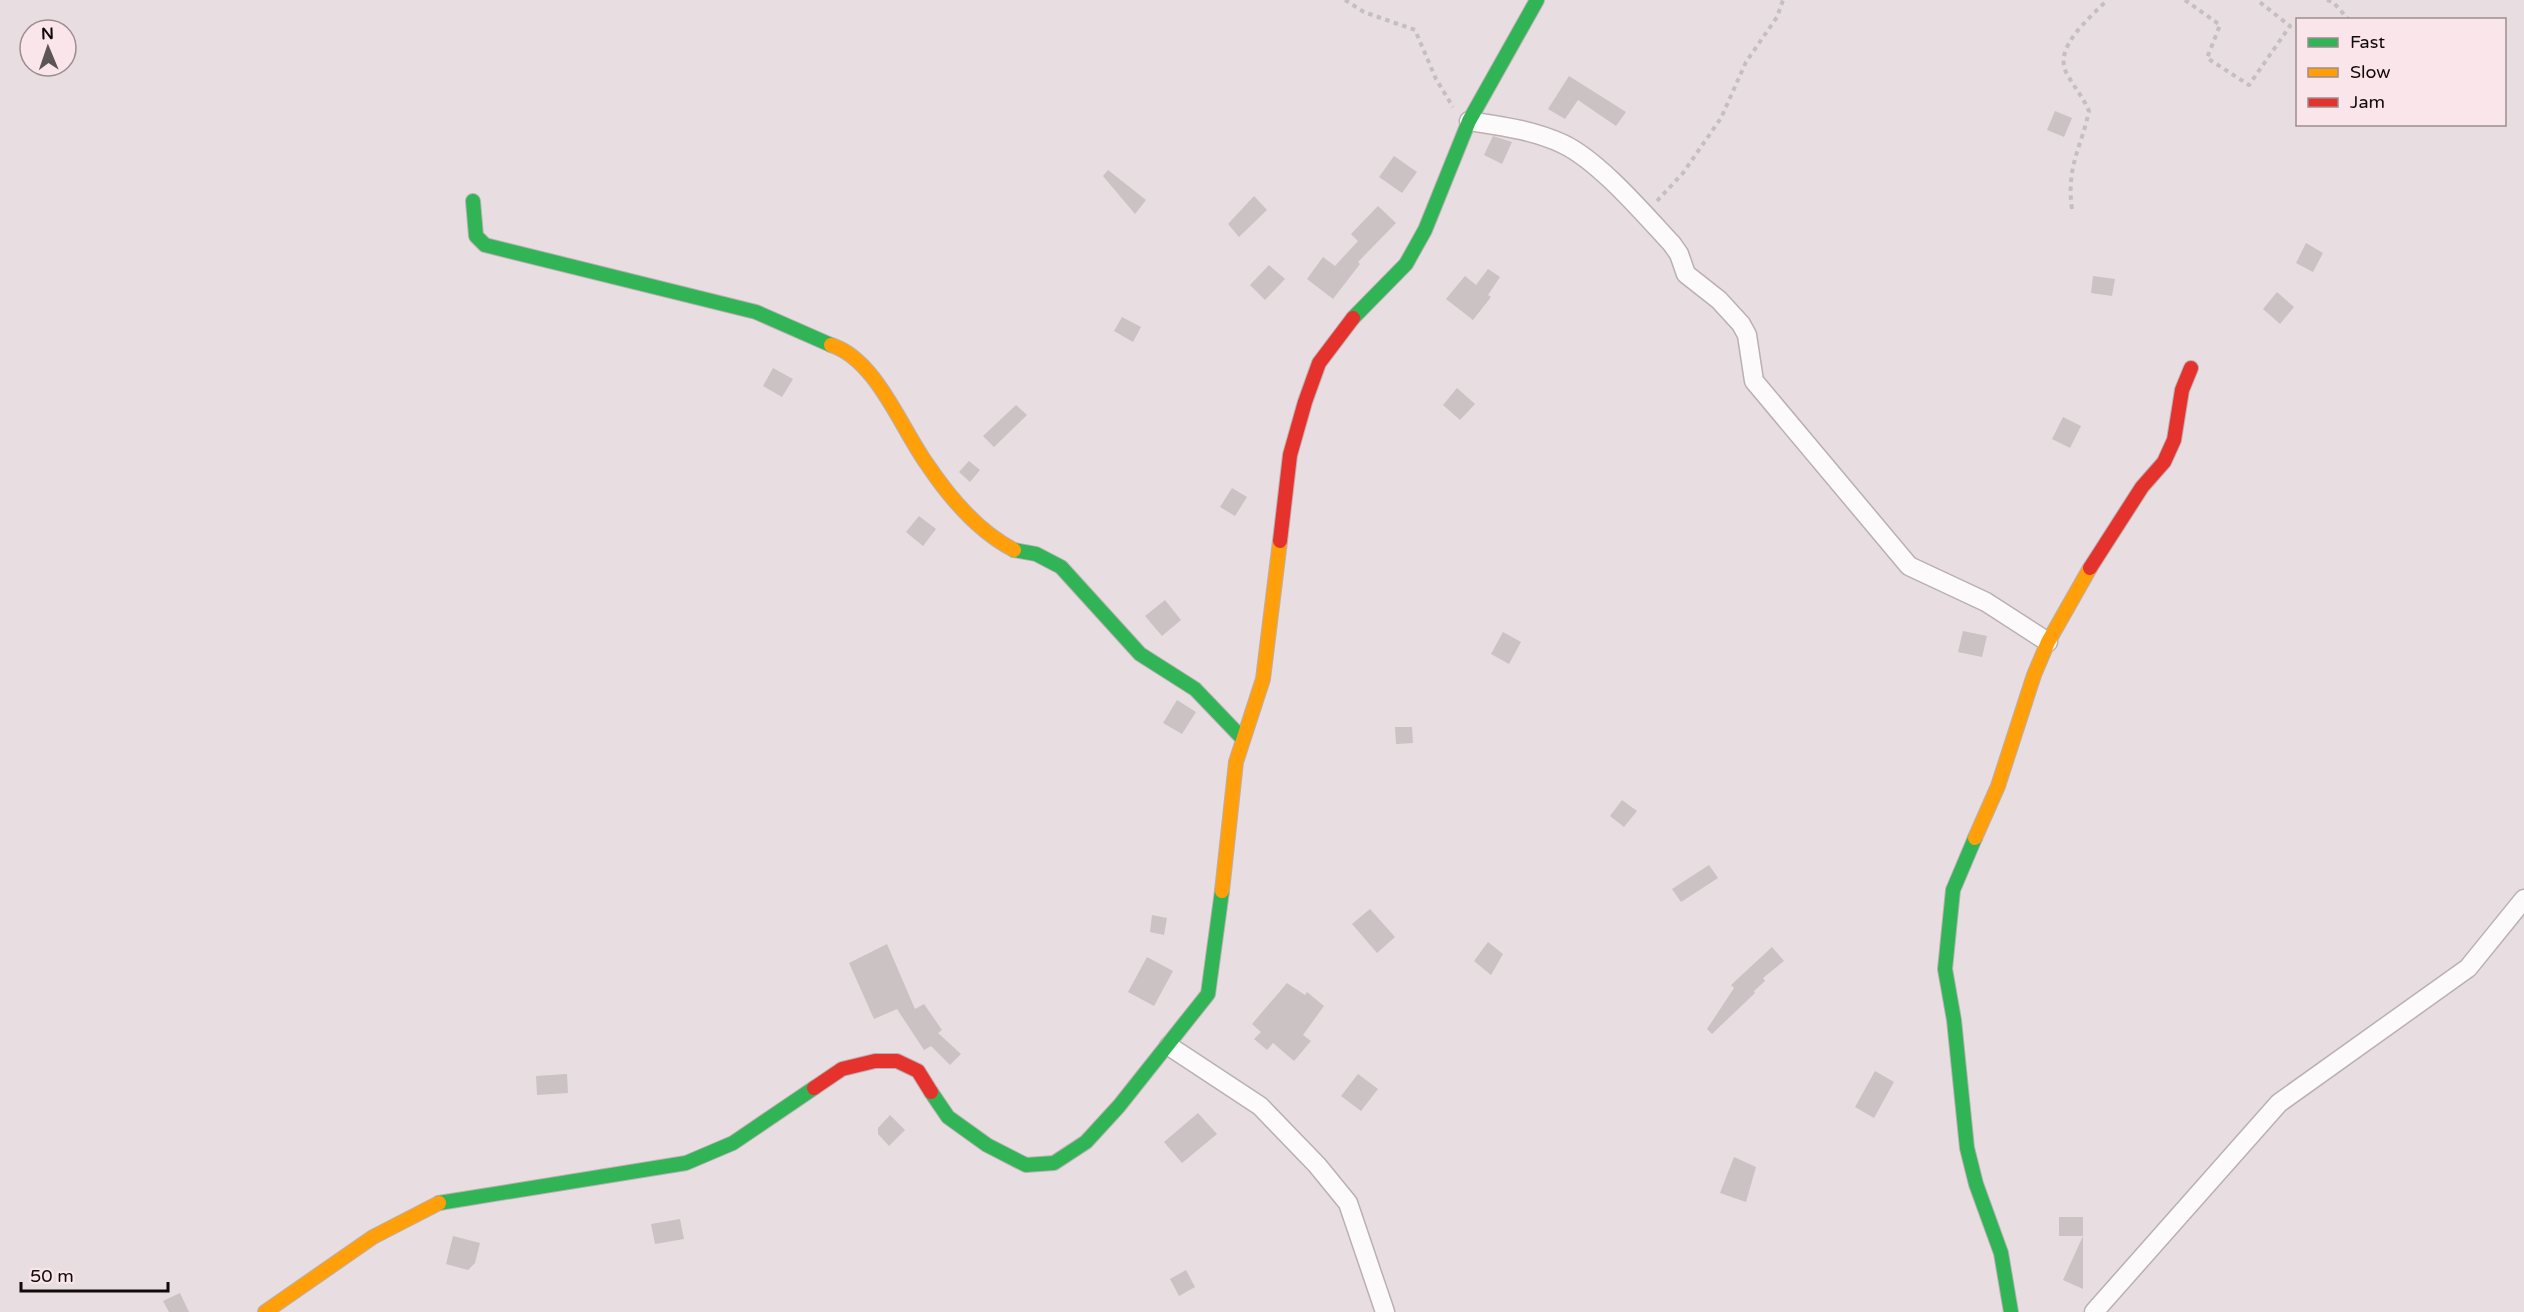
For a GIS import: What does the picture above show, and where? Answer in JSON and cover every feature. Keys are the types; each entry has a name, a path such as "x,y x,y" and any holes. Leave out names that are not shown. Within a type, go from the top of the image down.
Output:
{"street":[{"path":"265,1312 373,1237 434,1204 686,1163 733,1143 842,1069 875,1061 897,1060 918,1071 948,1117 987,1145 1026,1165 1054,1163 1086,1142 1169,1046 1209,994 1236,762 1263,679 1290,455 1319,363 1358,311 1406,264 1425,230 1469,121 1537,0"},
{"path":"1469,121 1526,130 1565,145 1594,166 1644,214 1679,254 1686,274 1719,300 1741,324 1747,335 1754,381 1909,566 1986,602 2048,642"},
{"path":"473,201 476,236 485,245 756,312 818,341 841,348 868,370 927,465 968,515 998,542 1016,550 1036,554 1061,567 1140,654 1195,689 1242,738"},
{"path":"2011,1312 2001,1253 1976,1184 1966,1148 1954,1020 1945,969 1953,890 1998,786 2034,675 2048,642 2067,605 2142,488 2163,462 2174,440 2182,390 2191,368"},
{"path":"2094,1312 2279,1103 2468,968 2524,899"},
{"path":"1169,1046 1260,1106 1317,1165 1348,1203 1385,1312"}],"path":[{"path":"1345,0 1364,12 1415,30 1449,103 1469,121"},
{"path":"1644,214 1683,173 1721,118 1746,62 1777,17 1783,0"},
{"path":"2072,209 2069,189 2075,151 2089,111 2083,95 2067,74 2062,60 2066,49 2107,0"},
{"path":"2185,0 2220,25 2207,58 2249,85 2290,26 2257,0"},
{"path":"2327,0 2333,2 2347,18"}],"building":[{"path":"1569,76 1626,112 1616,126 1578,100 1565,119 1548,109"},
{"path":"2055,111 2072,118 2064,137 2047,130"},
{"path":"1493,136 1512,142 1502,164 1484,155"},
{"path":"1394,156 1417,172 1402,193 1379,177"},
{"path":"1108,170 1146,200 1135,214 1103,176"},
{"path":"1254,196 1267,210 1239,237 1228,224"},
{"path":"1378,206 1396,223 1358,262 1360,264 1333,299 1307,279 1323,257 1335,266 1358,241 1351,234"},
{"path":"2306,243 2323,253 2313,272 2296,263"},
{"path":"1269,265 1285,279 1265,300 1250,285"},
{"path":"1488,269 1500,277 1488,295 1491,297 1473,320 1446,299 1465,276 1476,285"},
{"path":"2093,276 2115,279 2112,296 2091,293"},
{"path":"2277,292 2294,307 2280,324 2263,309"},
{"path":"1122,317 1141,327 1133,342 1114,331"},
{"path":"773,368 793,379 782,397 763,386"},
{"path":"1457,388 1475,404 1460,420 1443,405"},
{"path":"1016,405 1027,415 994,447 983,436"},
{"path":"2063,417 2081,426 2070,448 2052,439"},
{"path":"969,461 980,470 970,482 959,472"},
{"path":"1232,488 1247,497 1235,516 1220,507"},
{"path":"919,516 936,529 923,546 906,532"},
{"path":"1165,600 1181,620 1162,636 1145,616"},
{"path":"1963,631 1987,636 1982,657 1958,652"},
{"path":"1503,632 1521,642 1509,664 1491,654"},
{"path":"1177,700 1196,712 1182,734 1163,723"},
{"path":"1395,727 1412,727 1413,743 1396,744"},
{"path":"1622,800 1637,811 1624,827 1610,816"},
{"path":"1709,865 1718,878 1681,902 1672,889"},
{"path":"1370,909 1395,937 1377,953 1352,924"},
{"path":"1152,915 1167,918 1164,935 1150,932"},
{"path":"1488,942 1503,954 1491,975 1474,961"},
{"path":"887,944 915,1009 924,1004 942,1030 938,1033 961,1054 950,1065 931,1046 924,1050 897,1009 874,1019 849,963"},
{"path":"1772,947 1784,961 1763,978 1765,981 1754,991 1755,993 1712,1034 1707,1029 1734,988 1731,985"},
{"path":"1147,957 1173,971 1154,1006 1128,992"},
{"path":"1287,983 1305,995 1307,992 1324,1006 1303,1035 1311,1041 1294,1061 1273,1043 1267,1050 1254,1039 1261,1032 1252,1024"},
{"path":"1875,1071 1894,1082 1874,1118 1855,1107"},
{"path":"567,1074 568,1093 537,1095 536,1076"},
{"path":"1358,1074 1378,1089 1361,1111 1341,1096"},
{"path":"1198,1113 1217,1134 1182,1163 1164,1142"},
{"path":"890,1115 905,1130 889,1146 878,1134 878,1128"},
{"path":"1734,1157 1756,1167 1746,1202 1720,1193"},
{"path":"2059,1217 2083,1217 2083,1236 2059,1236"},
{"path":"680,1219 684,1239 655,1244 651,1224"},
{"path":"453,1236 480,1243 475,1263 468,1270 446,1264"},
{"path":"2083,1236 2083,1289 2063,1280"},
{"path":"1186,1270 1195,1287 1179,1296 1170,1279"},
{"path":"180,1293 189,1312 169,1312 163,1301"}],"traffic: fast":[{"path":"1353,318 1406,264 1425,230 1469,121 1537,0"},
{"path":"473,201 476,236 485,245 756,312 831,345"},
{"path":"1014,550 1036,554 1061,567 1140,654 1195,689 1242,738"},
{"path":"1975,838 1953,890 1945,969 1954,1020 1967,1148 1976,1184 2001,1253 2011,1312"},
{"path":"931,1092 948,1117 987,1145 1026,1165 1054,1163 1086,1142 1119,1106 1208,994 1222,891"},
{"path":"439,1203 686,1163 733,1143 814,1088"}],"traffic: slow":[{"path":"831,345 847,353 861,364 874,379 917,449 955,501 989,534 1014,550"},
{"path":"1222,891 1236,762 1263,679 1280,541"},
{"path":"1975,838 1998,786 2034,675 2048,642 2090,568"},
{"path":"265,1312 373,1237 439,1203"}],"traffic: jam":[{"path":"1280,541 1290,455 1305,402 1319,363 1353,318"},
{"path":"2090,568 2142,487 2164,462 2174,440 2182,390 2191,368"},
{"path":"814,1088 842,1069 875,1061 897,1061 918,1071 931,1092"}]}
